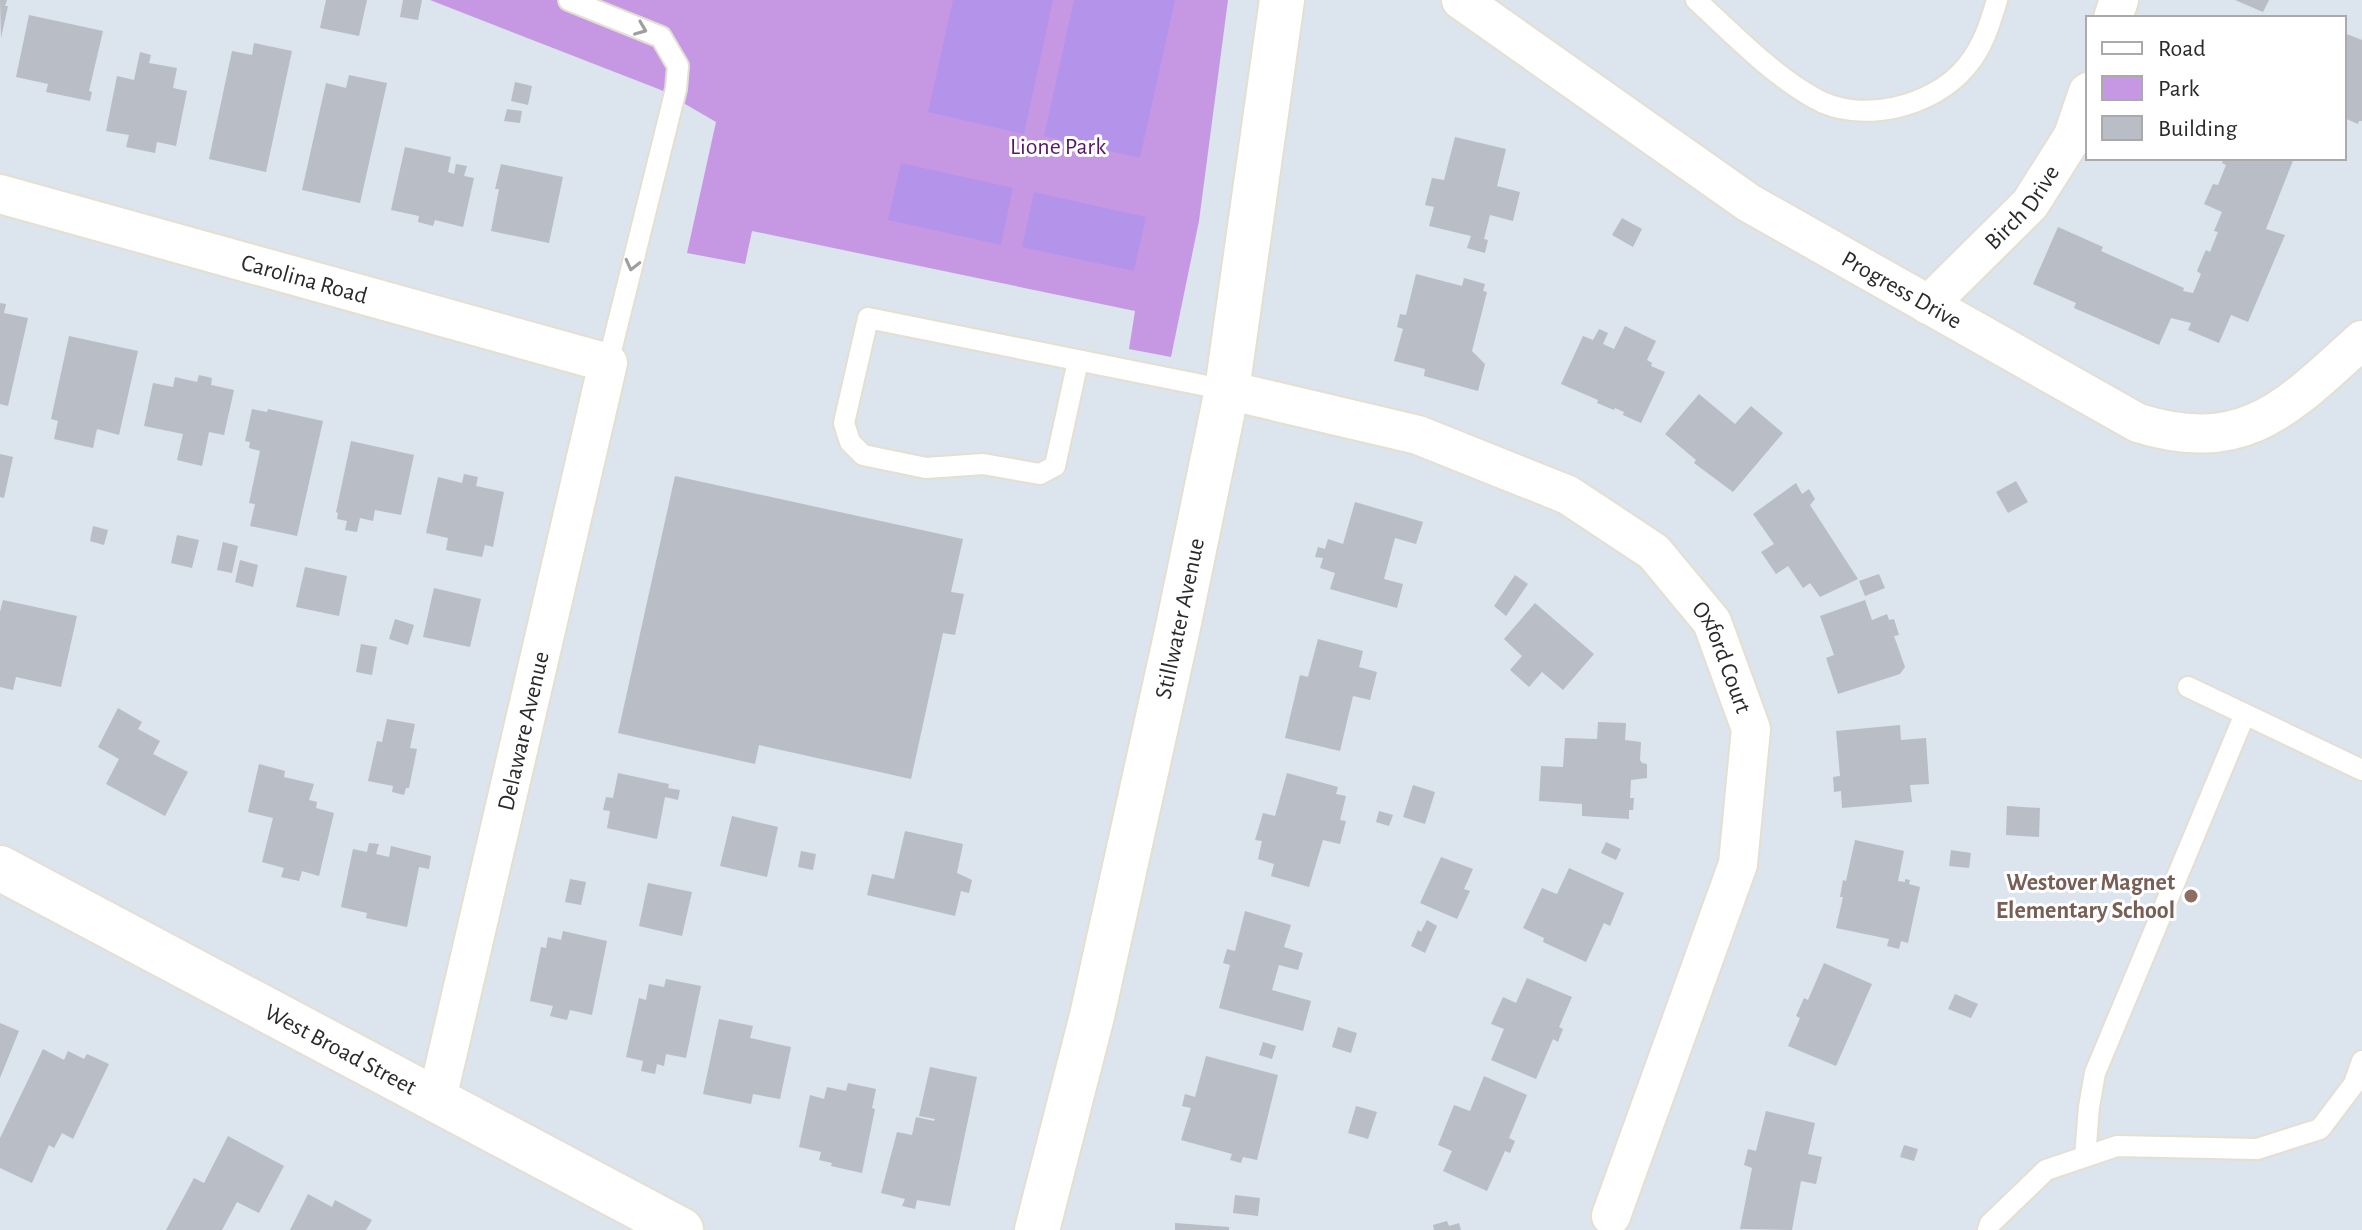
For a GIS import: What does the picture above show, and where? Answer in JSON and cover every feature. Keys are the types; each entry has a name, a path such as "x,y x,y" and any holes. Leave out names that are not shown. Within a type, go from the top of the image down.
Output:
{"main road":[{"name":"Stillwater Avenue","path":"1037,1230 1095,1000 1227,390 1282,0"},
{"name":"West Broad Street","path":"0,868 681,1230"}],"street":[{"name":"Progress Drive","path":"1461,0 1749,203 2138,423 2168,432 2200,435 2236,430 2269,416 2298,396 2362,340"},
{"name":"Birch Drive","path":"1928,305 2030,204 2073,136 2086,98"},
{"name":"Carolina Road","path":"0,194 608,363"},
{"name":"Delaware Avenue","path":"437,1099 608,363"},
{"name":"Oxford Court","path":"1227,390 1418,435 1568,495 1654,552 1712,622 1751,729 1738,864 1611,1216"}],"lane":[{"path":"569,0 661,37 678,66 676,89 608,363"},
{"path":"1696,0 1771,67 1817,100 1838,108 1877,111 1899,107 1928,95 1965,69 1989,29 1997,0"},
{"path":"1078,361 1055,466 1040,474 983,464 926,468 863,455 850,442 844,423 868,318 1227,390"},
{"path":"2188,687 2362,770"},
{"path":"2085,1157 2095,1073 2245,714"},
{"path":"1988,1230 1990,1224 2046,1170 2117,1146 2257,1149 2320,1129 2354,1084 2362,1061"}],"green space":[{"name":"Lione Park","path":"430,0 1228,0 1199,221 1171,357 1129,349 1135,311 752,231 745,264 687,253 716,122 661,90"}],"shaded area":[{"path":"953,0 1053,0 1024,134 928,112"},
{"path":"1074,0 1175,0 1140,158 1044,136"},
{"path":"901,163 1013,188 1001,245 888,220"},
{"path":"1034,192 1146,217 1134,271 1022,247"}],"building":[{"path":"0,0 7,0 5,6 8,6 1,38"},
{"path":"326,0 367,0 359,36 320,28"},
{"path":"403,0 422,0 418,20 400,17"},
{"path":"2235,0 2269,0 2263,12"},
{"path":"29,15 103,31 89,91 92,92 90,101 46,92 48,84 16,77"},
{"path":"2346,34 2362,40 2362,121 2358,124 2346,119"},
{"path":"254,43 292,51 266,172 209,159 232,51 252,55"},
{"path":"140,52 151,55 149,63 177,68 173,88 187,91 176,146 157,142 155,153 126,147 129,135 106,131 117,76 134,80"},
{"path":"349,75 387,83 360,203 302,190 326,83 346,88"},
{"path":"515,82 532,86 528,105 511,101"},
{"path":"507,109 522,111 520,123 504,121"},
{"path":"1455,137 1506,149 1497,186 1520,192 1513,221 1490,215 1484,239 1488,240 1485,253 1467,248 1471,236 1429,226 1434,207 1425,205 1432,178 1444,180"},
{"path":"405,147 451,157 448,172 454,174 456,164 467,166 464,176 474,178 463,227 435,220 433,226 418,222 419,216 391,210"},
{"path":"2223,160 2293,160 2266,229 2285,235 2248,322 2231,315 2219,343 2188,330 2191,323 2171,318 2159,345 2074,308 2076,303 2033,284 2058,227 2103,247 2101,251 2193,293 2201,274 2197,271 2206,250 2210,252 2218,232 2214,231 2222,212 2204,204 2213,184 2218,185 2226,165 2222,163"},
{"path":"501,164 563,177 549,243 491,231"},
{"path":"1622,218 1642,229 1633,247 1612,235"},
{"path":"1416,274 1462,286 1464,278 1485,284 1483,291 1487,292 1472,351 1485,364 1478,391 1424,376 1425,369 1394,361 1403,329 1397,327 1400,314 1406,315"},
{"path":"0,303 6,304 4,313 28,318 8,406 0,404"},
{"path":"1625,326 1656,341 1647,360 1652,363 1651,366 1665,372 1641,423 1623,415 1624,412 1597,403 1598,400 1561,384 1583,336 1593,340 1599,329 1608,333 1603,344 1614,349"},
{"path":"69,336 138,351 119,435 97,429 93,448 54,439 58,421 51,419"},
{"path":"199,375 212,378 211,385 234,390 224,435 209,432 202,466 177,460 183,434 144,426 153,383 173,387 175,377 197,382"},
{"path":"1699,394 1735,424 1751,406 1783,433 1733,492 1694,463 1696,460 1665,434"},
{"path":"252,409 267,412 268,409 323,421 297,536 250,526 255,504 249,503 260,451 249,448 250,442 245,441"},
{"path":"351,441 414,455 401,515 375,510 373,521 360,518 357,532 345,530 347,521 337,519 336,512"},
{"path":"0,454 13,457 4,498 0,497"},
{"path":"464,474 478,477 476,486 504,492 493,547 485,545 482,557 446,550 448,538 426,533 438,477 462,483"},
{"path":"675,476 963,539 951,592 964,594 955,635 943,633 911,779 759,745 755,764 618,733"},
{"path":"2016,481 2028,502 2008,513 1996,492"},
{"path":"1796,483 1802,494 1809,489 1815,499 1810,505 1858,579 1820,597 1810,583 1803,588 1788,566 1776,574 1761,552 1774,544 1753,514"},
{"path":"1355,502 1423,522 1416,544 1395,538 1384,579 1403,584 1397,608 1330,589 1335,573 1320,568 1323,558 1315,557 1318,547 1325,549 1328,539 1343,544"},
{"path":"93,526 108,530 104,545 90,541"},
{"path":"177,535 199,540 192,568 171,563"},
{"path":"223,542 238,546 232,573 217,570"},
{"path":"240,560 258,565 253,587 235,582"},
{"path":"305,567 347,576 339,616 296,607"},
{"path":"1879,574 1885,588 1865,596 1859,581"},
{"path":"1515,575 1528,584 1506,616 1494,606"},
{"path":"434,588 481,599 470,647 423,637"},
{"path":"3,600 77,616 61,687 16,677 13,690 0,687 0,612"},
{"path":"1865,600 1872,620 1887,614 1889,620 1894,619 1899,635 1894,636 1905,667 1900,674 1838,694 1826,658 1834,655 1820,616"},
{"path":"1535,603 1594,654 1563,690 1542,672 1529,687 1510,670 1522,656 1504,639"},
{"path":"395,619 414,625 408,645 389,639"},
{"path":"1318,639 1363,651 1359,667 1377,672 1370,700 1353,696 1340,751 1285,738 1300,675 1308,677"},
{"path":"361,644 377,647 372,675 356,672"},
{"path":"118,708 142,722 138,729 160,741 153,754 188,772 165,816 106,784 119,759 98,747"},
{"path":"387,719 415,724 410,748 417,749 409,788 406,788 404,795 392,792 393,786 368,781 377,741 382,742"},
{"path":"1598,722 1626,723 1625,740 1641,742 1640,760 1647,764 1647,778 1631,780 1630,798 1634,798 1629,819 1582,816 1582,804 1539,801 1541,766 1563,767 1565,738 1597,739"},
{"path":"1900,725 1901,740 1926,738 1929,784 1910,785 1912,802 1842,808 1841,791 1834,792 1833,777 1840,776 1836,731"},
{"path":"259,764 285,771 284,777 314,784 309,800 317,802 316,808 334,813 319,876 302,871 299,881 281,877 284,868 262,862 273,818 248,812"},
{"path":"618,773 669,784 668,788 680,790 678,800 665,797 657,839 607,828 610,811 603,810 606,797 613,798"},
{"path":"1287,773 1338,787 1336,794 1346,796 1340,820 1346,821 1340,844 1323,840 1309,887 1271,876 1274,864 1258,859 1262,841 1255,840 1263,813 1275,816"},
{"path":"1413,785 1435,792 1425,824 1403,817"},
{"path":"2007,806 2040,808 2039,837 2006,835"},
{"path":"1379,811 1393,815 1389,826 1376,822"},
{"path":"732,816 778,827 767,877 720,866"},
{"path":"905,831 963,844 957,873 972,880 969,893 961,891 955,916 867,895 872,874 894,879"},
{"path":"1855,840 1904,851 1898,881 1910,880 1909,884 1920,887 1908,943 1901,941 1899,949 1887,946 1889,939 1836,928 1843,897 1840,897 1843,880 1846,881"},
{"path":"1606,842 1621,849 1616,860 1601,853"},
{"path":"369,843 379,844 376,854 389,857 391,846 431,856 429,869 419,867 407,927 366,918 367,913 341,907 353,849 367,852"},
{"path":"1951,850 1971,853 1969,868 1949,866"},
{"path":"801,851 816,854 813,870 798,867"},
{"path":"1441,857 1473,869 1464,889 1470,891 1457,919 1420,903"},
{"path":"1569,868 1624,893 1610,926 1604,923 1586,962 1543,942 1544,938 1523,928 1542,888 1557,894"},
{"path":"570,879 586,882 581,905 565,902"},
{"path":"648,883 692,892 682,936 639,926"},
{"path":"1245,911 1291,925 1284,947 1303,953 1298,970 1279,965 1272,990 1311,1001 1303,1031 1219,1008 1230,965 1223,963 1227,949 1235,951"},
{"path":"1427,920 1437,926 1425,953 1411,946 1418,930 1421,932"},
{"path":"563,931 607,941 592,1015 570,1010 567,1020 550,1016 553,1006 530,1001 541,947 546,948 548,937 561,940"},
{"path":"1824,963 1872,984 1836,1066 1788,1046 1800,1018 1796,1016 1804,998 1808,1000"},
{"path":"1527,978 1572,997 1559,1027 1563,1029 1558,1042 1553,1039 1536,1079 1491,1060 1504,1029 1491,1024 1503,997 1516,1003"},
{"path":"666,979 701,986 686,1058 666,1054 664,1066 657,1064 655,1074 641,1071 643,1061 626,1057 639,998 646,1000 649,984 664,987"},
{"path":"1955,994 1978,1004 1971,1018 1948,1009"},
{"path":"719,1019 753,1026 750,1038 791,1047 780,1099 753,1094 751,1104 703,1094"},
{"path":"0,1023 19,1031 0,1078"},
{"path":"1338,1027 1357,1033 1351,1053 1332,1047"},
{"path":"1263,1042 1276,1046 1272,1059 1259,1055"},
{"path":"43,1049 64,1060 68,1051 84,1059 87,1054 109,1064 73,1139 62,1133 54,1148 49,1145 32,1183 0,1168 0,1138"},
{"path":"1206,1056 1278,1075 1257,1160 1243,1157 1241,1163 1230,1160 1232,1154 1181,1140 1191,1108 1182,1106 1185,1094 1195,1097"},
{"path":"930,1067 977,1077 950,1206 917,1200 915,1209 902,1206 905,1199 881,1193 897,1132 912,1135 916,1117 935,1119 919,1116"},
{"path":"1484,1076 1527,1095 1509,1138 1515,1141 1510,1153 1505,1151 1487,1191 1443,1171 1452,1151 1438,1145 1454,1105 1470,1111"},
{"path":"848,1083 876,1089 862,1173 831,1166 832,1163 819,1160 821,1152 799,1147 810,1095 824,1099 827,1087 846,1091"},
{"path":"1356,1106 1377,1112 1368,1139 1348,1133"},
{"path":"1766,1111 1815,1123 1808,1154 1822,1157 1816,1184 1801,1181 1792,1230 1740,1229 1752,1168 1744,1165 1748,1149 1756,1151"},
{"path":"228,1136 284,1166 259,1213 237,1202 222,1230 166,1230 194,1178 204,1183"},
{"path":"1904,1145 1918,1149 1914,1161 1900,1157"},
{"path":"308,1194 332,1207 335,1200 372,1220 366,1230 290,1230"},
{"path":"1235,1195 1260,1198 1258,1216 1233,1213"},
{"path":"1447,1221 1449,1226 1459,1223 1461,1230 1434,1230 1433,1225"},
{"path":"1175,1223 1229,1227 1229,1230 1175,1230"}],"place":[{"name":"Westover Magnet Elementary School","path":"2191,896"}]}
